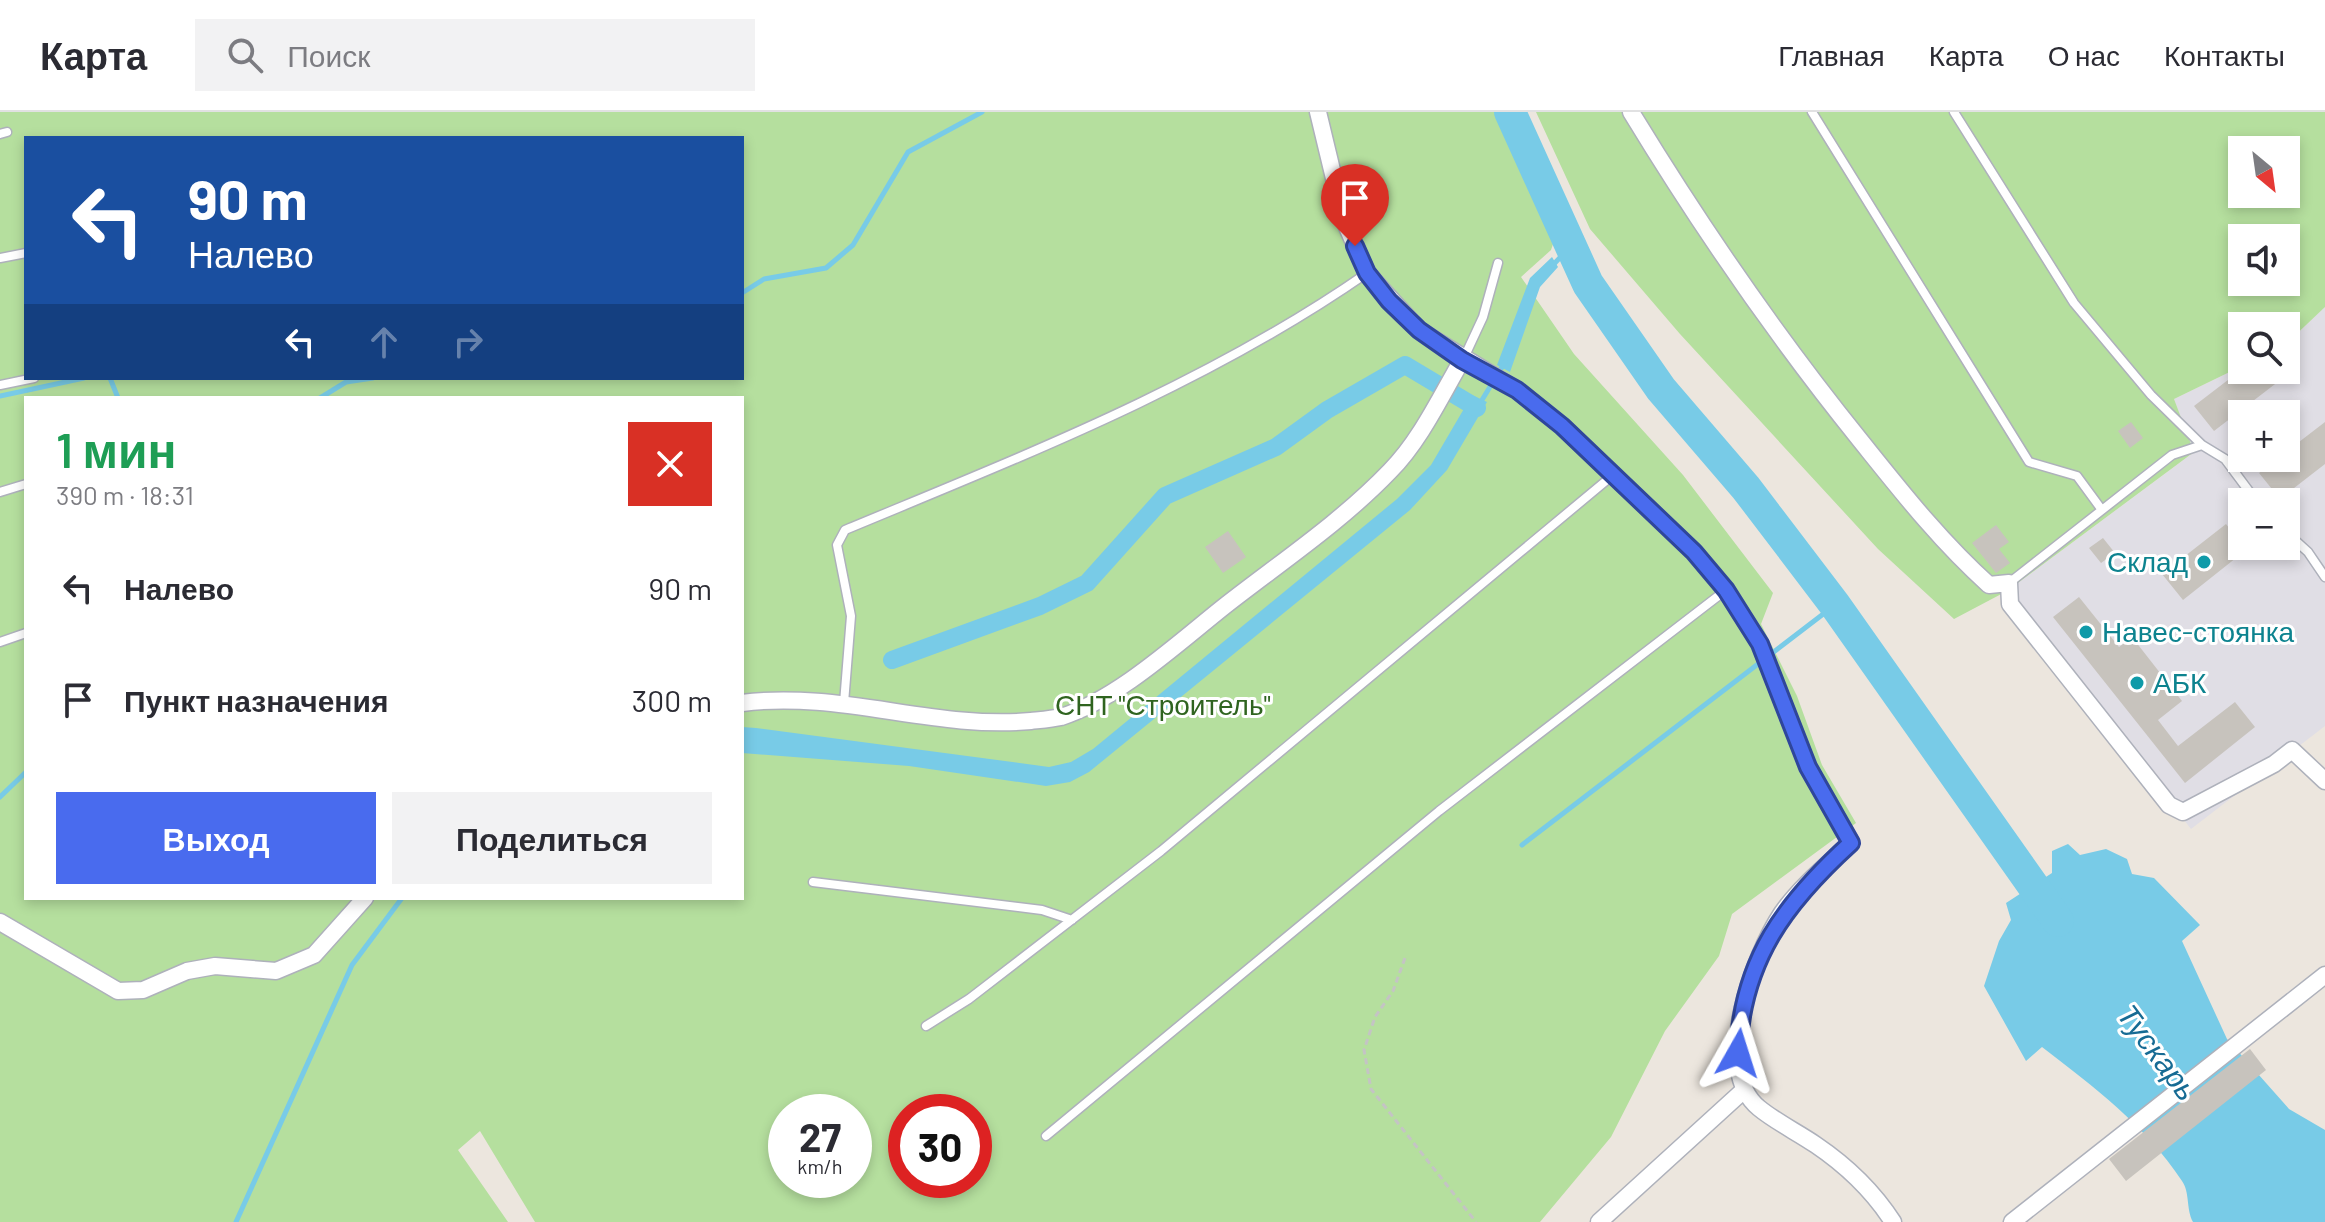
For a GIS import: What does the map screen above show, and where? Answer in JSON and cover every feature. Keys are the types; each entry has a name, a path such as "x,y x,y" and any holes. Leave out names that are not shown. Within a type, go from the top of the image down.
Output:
{"street":[{"path":"1318,112 1344,220 1367,273 1389,301 1419,330 1462,360 1517,390 1614,475 1694,552 1726,590 1760,644 1808,767 1851,843 1782,913 1755,969 1739,1020 1738,1053 1744,1090 1757,1107 1818,1147 1874,1192 1893,1222"},
{"path":"1631,112 1743,287 1822,393 1946,547 1989,585 2009,583 2010,604 2176,810 2183,812 2274,764 2292,750 2325,781"},
{"path":"744,703 769,699 844,703 940,719 1029,721 1061,717 1144,669 1359,500 1393,469 1462,360"},
{"path":"0,922 118,991 143,990 187,971 215,966 276,971 314,955 363,900"},
{"path":"2012,1222 2325,975"},
{"path":"1599,1222 1744,1090"}],"lane":[{"path":"1812,112 2029,462 2077,476 2102,510"},
{"path":"1954,112 2074,303 2151,395 2202,445 2225,459 2247,488"},
{"path":"0,258 24,253"},
{"path":"1462,360 1483,317 1498,263"},
{"path":"844,703 851,616 837,545 845,530 1050,444 1208,372 1301,319 1367,273"},
{"path":"0,385 24,380"},
{"path":"2009,583 2172,455 2202,445"},
{"path":"926,1026 969,999 1186,831 1614,475"},
{"path":"0,492 24,485"},
{"path":"2300,545 2325,577"},
{"path":"1046,1136 1439,811 1726,590"},
{"path":"0,642 24,634"},
{"path":"813,882 1042,910 1072,920"}],"path":[{"path":"1405,958 1393,991 1375,1017 1364,1050 1371,1089 1476,1222"}],"shaded area":[{"path":"2325,307 2325,726 2191,829 2007,591 2193,453 2174,399 2228,373 2228,384 2300,384 2300,331"}],"green space":[{"name":"СНТ \"Строитель\"","path":"0,112 1494,112 1555,238 1551,250 1521,277 1574,354 1683,475 1773,593 1761,624 1797,696 1822,765 1856,823 1732,914 1719,956 1665,1031 1611,1137 1540,1222 535,1222 480,1131 458,1150 508,1222 0,1222"},
{"path":"1536,112 2325,112 2325,307 2300,331 2300,312 2228,312 2228,373 2174,399 2194,452 2007,591 1954,619 1878,549 1680,334 1590,229"}],"water":[{"path":"1552,257 1558,267 1540,287 1510,372 1497,365 1530,278"},
{"path":"1472,395 1487,402 1447,470 1410,510 1089,772 1070,782 1046,786 909,766 744,753 744,727 1049,767 1071,762 1093,749 1397,499 1431,465"},
{"name":"Тускарь","path":"2068,844 2080,855 2106,849 2127,859 2132,874 2154,878 2200,925 2182,941 2227,1039 2289,1109 2325,1130 2325,1222 2193,1222 2182,1181 2135,1125 2042,1047 2026,1061 1984,986 1999,941 2011,920 2006,903 2052,873 2052,851"}],"building":[{"path":"2228,380 2228,384 2275,384 2254,400 2228,400 2228,420 2214,431 2194,406"},
{"path":"2131,422 2143,438 2130,448 2118,431"},
{"path":"2325,422 2325,464 2294,488 2271,488 2259,473 2300,472 2300,441"},
{"name":"Склад","path":"2226,524 2228,527 2228,560 2233,560 2183,600 2162,574"},
{"path":"1996,525 2009,542 1999,549 2010,563 1996,573 1972,543"},
{"path":"1228,531 1246,557 1223,573 1205,547"},
{"path":"2103,538 2115,553 2101,563 2089,548"},
{"path":"2079,597 2119,647 2132,637 2182,701 2158,720 2178,746 2235,702 2255,727 2185,783 2053,617"},
{"path":"2250,1049 2266,1070 2126,1181 2109,1159"}],"waterway":[{"path":"744,292 764,279 826,268 853,245 908,152 982,112"},
{"path":"1510,112 1588,284 1661,389 1746,488 1835,605 2058,921"},
{"path":"1553,265 1569,248"},
{"path":"1479,405 1505,362"},
{"path":"892,660 1040,606 1087,583 1165,496 1276,447 1327,410 1405,365 1477,408"},
{"path":"0,396 75,380"},
{"path":"111,380 117,396"},
{"path":"323,396 346,382 360,380"},
{"path":"1522,845 1835,605"},
{"path":"0,797 24,774"},
{"path":"236,1222 352,965 401,900"}],"place":[{"name":"Склад","path":"2204,562"},
{"name":"Навес-стоянка","path":"2086,632"},
{"name":"АБК","path":"2137,683"}],"route":[{"path":"1355,246 1367,273 1389,301 1419,330 1462,360 1517,390 1562,426 1694,552 1726,590 1760,644 1808,767 1851,843 1818,873 1782,913 1755,969 1739,1020 1738,1053"}]}
